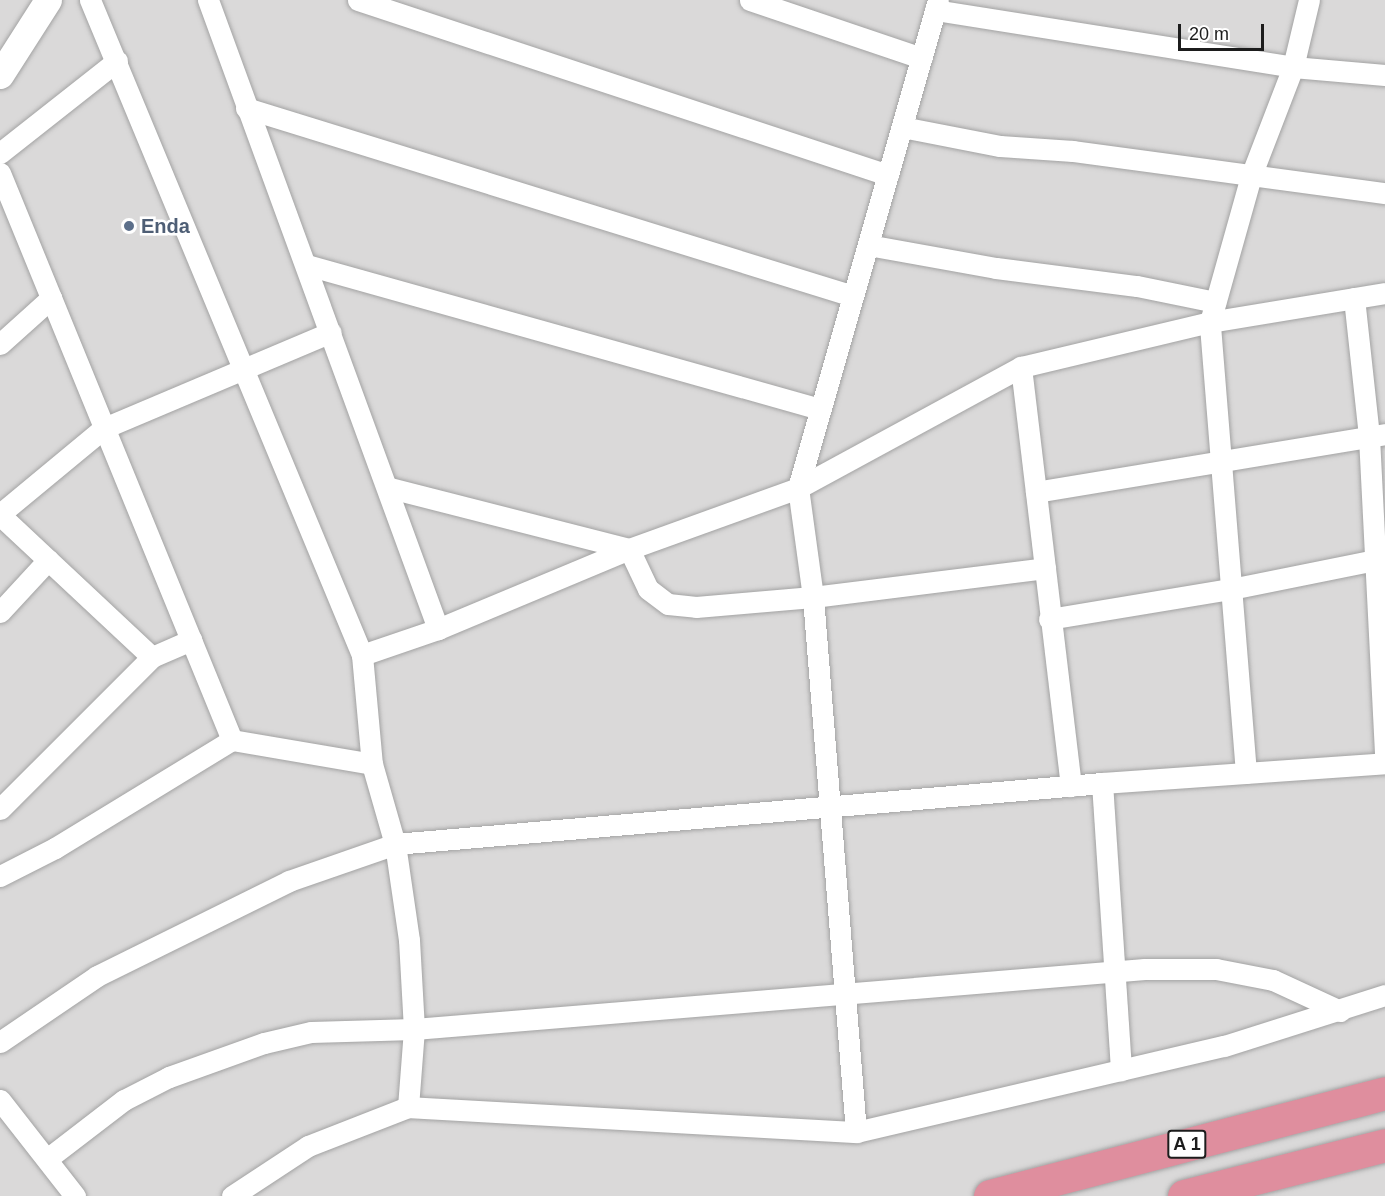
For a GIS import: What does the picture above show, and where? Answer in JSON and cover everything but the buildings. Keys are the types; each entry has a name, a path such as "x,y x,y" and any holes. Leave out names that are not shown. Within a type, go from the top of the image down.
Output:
{"highway":[{"name":"A 1","path":"990,1196 1385,1093"},
{"path":"1184,1196 1385,1145"}],"street":[{"path":"2,69 48,0"},
{"path":"90,0 362,655 372,764 396,844 409,940 414,1029 408,1107"},
{"path":"208,0 246,108 390,488 438,629"},
{"path":"358,0 888,175"},
{"path":"750,0 921,58"},
{"path":"1246,773 1210,322 1251,176 1293,67 1309,0"},
{"path":"856,1132 827,807 813,597 798,488 936,5 1293,67 1385,75"},
{"path":"0,153 117,61"},
{"path":"246,108 853,296"},
{"path":"902,127 1000,146 1073,152 1385,193"},
{"path":"0,173 232,740"},
{"path":"868,245 996,268 1137,286 1215,302"},
{"path":"307,265 820,409"},
{"path":"362,655 438,629 629,549 798,488 1021,367 1210,322 1385,292"},
{"path":"0,344 51,298"},
{"path":"1354,298 1377,435 1385,759"},
{"path":"152,657 0,514 104,428 331,332"},
{"path":"1021,367 1049,618 1071,786"},
{"path":"1036,492 1222,463 1377,435"},
{"path":"390,488 629,549"},
{"path":"629,549 648,590 668,604 696,607 813,597 1045,568"},
{"path":"1049,618 1231,589 1381,559"},
{"path":"0,612 48,560"},
{"path":"0,809 152,657 191,640"},
{"path":"0,876 55,848 232,740 372,764"},
{"path":"0,1042 97,976 289,881 396,844 1102,783 1385,764"},
{"path":"1102,783 1120,1070"},
{"path":"47,1159 123,1100 221,1058 311,1032 414,1029 1114,972 1216,969 1273,980 1340,1011"},
{"path":"232,1196 308,1146 408,1107 856,1132 1224,1046 1385,995"},
{"path":"0,1100 75,1196"}],"shaded area":[{"path":"0,0 1385,0 1385,1196 0,1196"}],"place":[{"name":"Enda","path":"129,226"}]}
